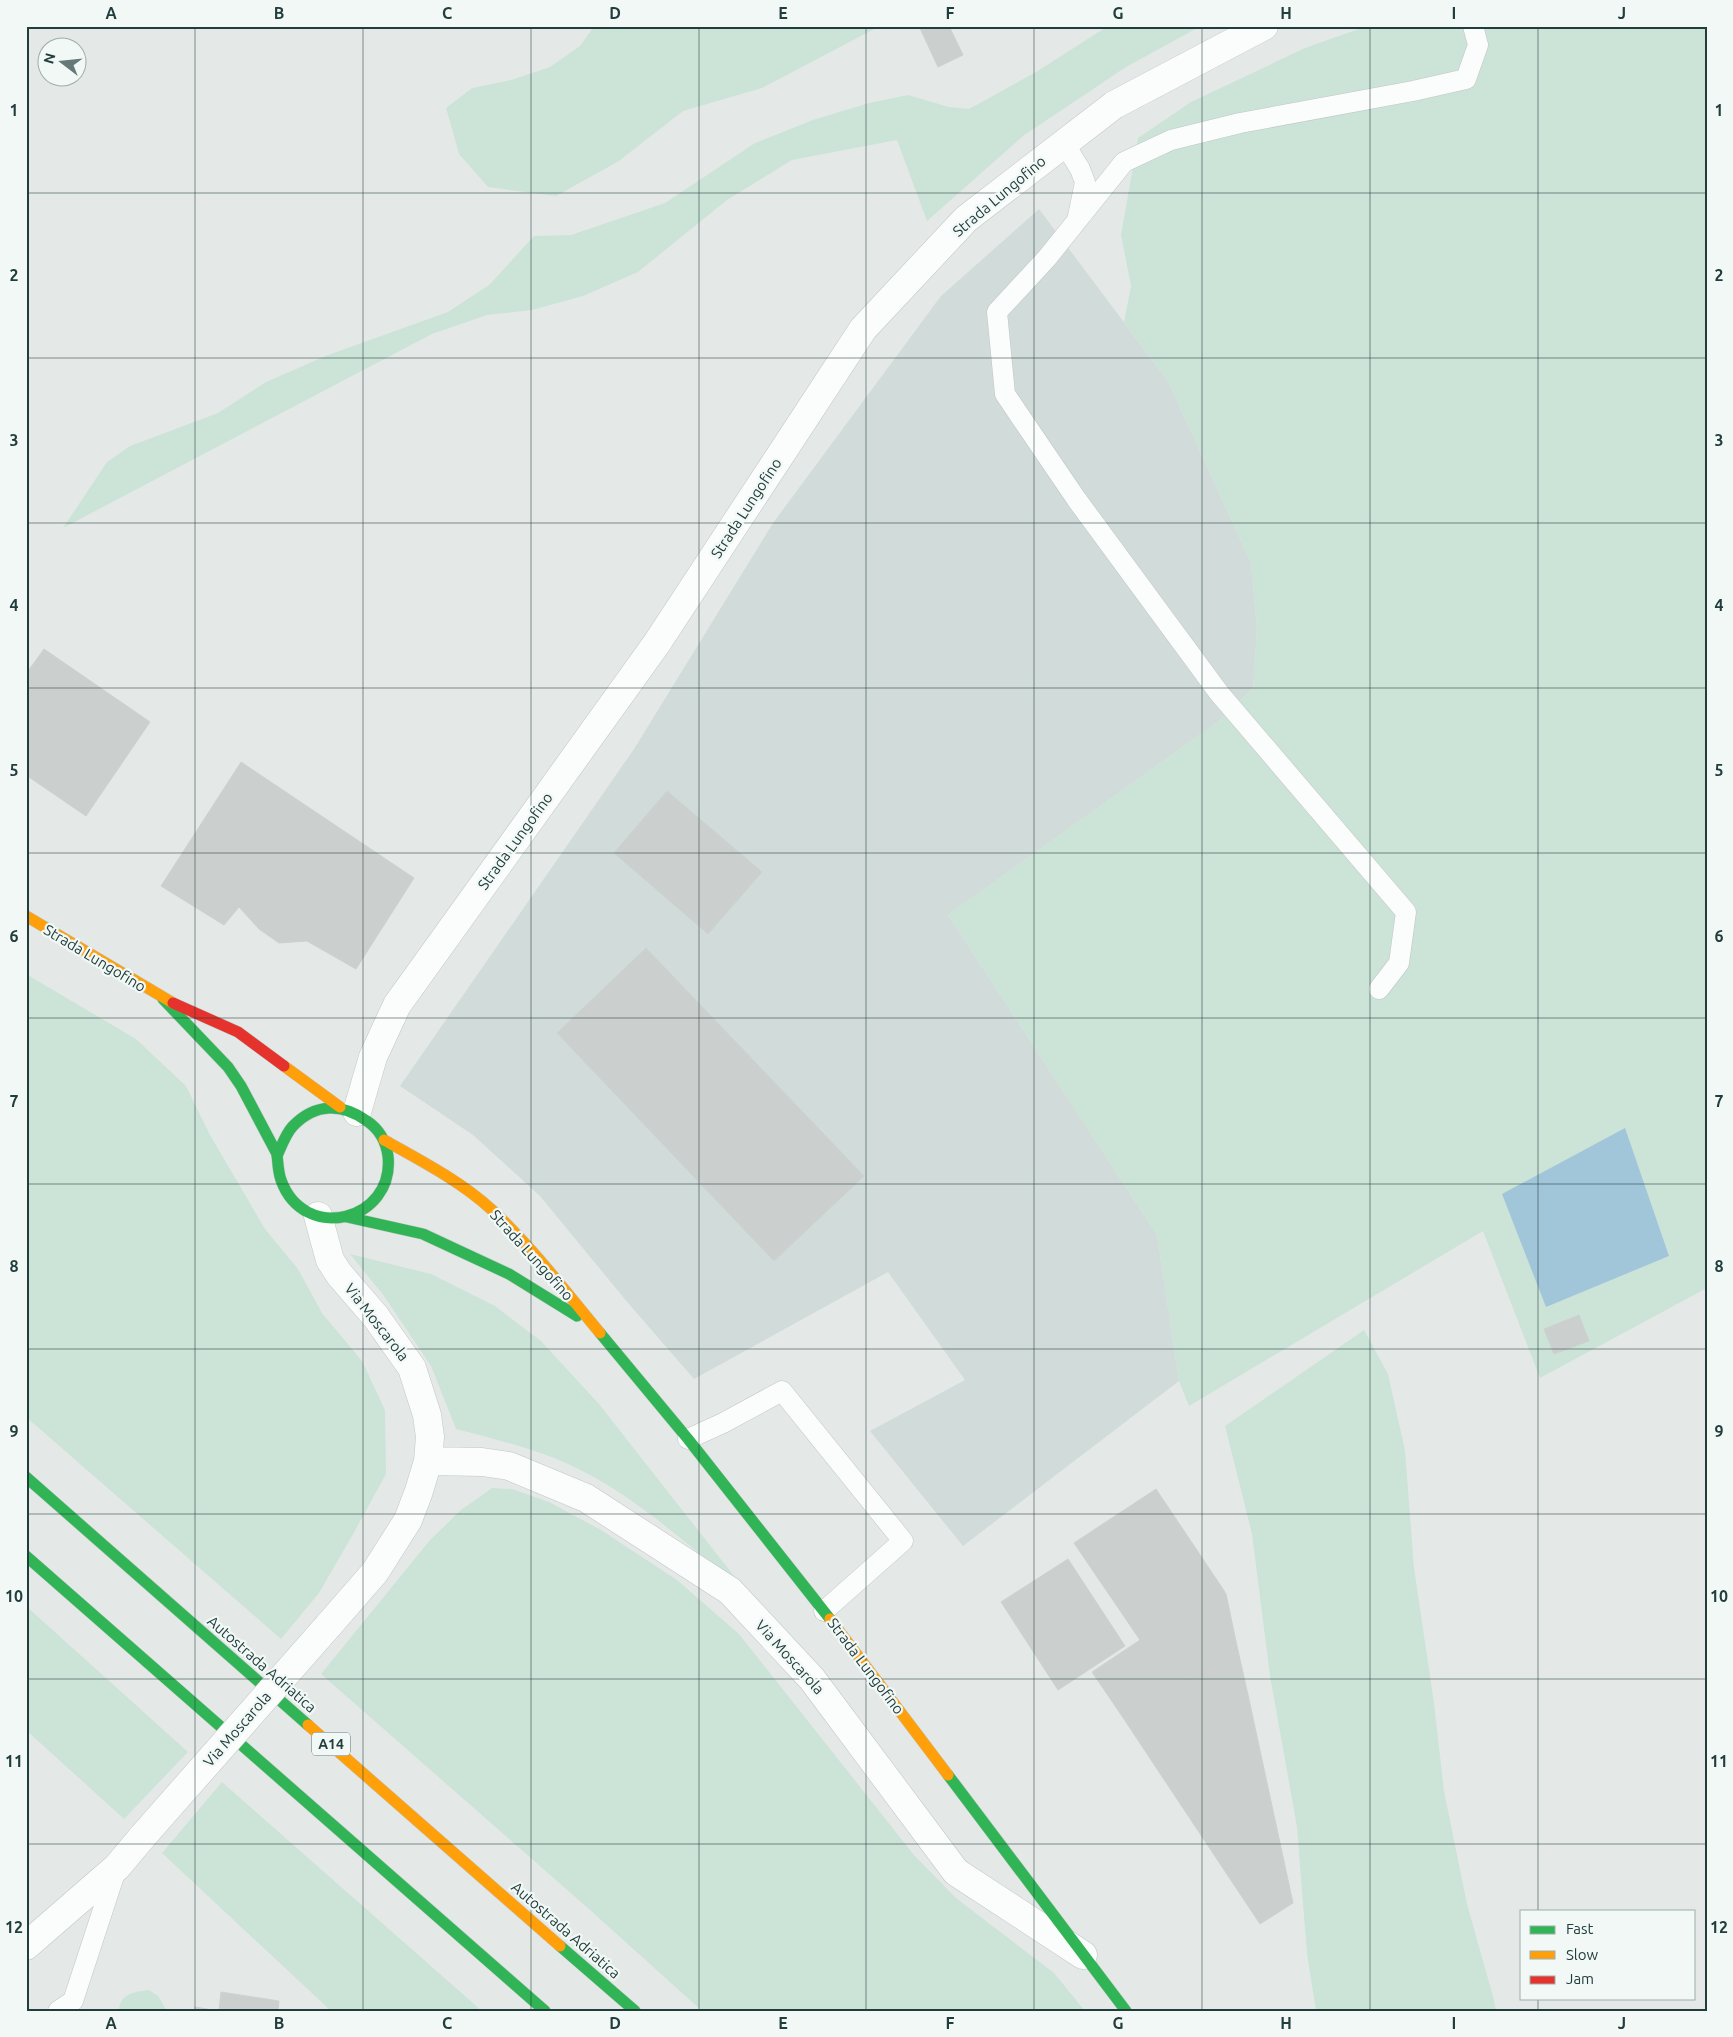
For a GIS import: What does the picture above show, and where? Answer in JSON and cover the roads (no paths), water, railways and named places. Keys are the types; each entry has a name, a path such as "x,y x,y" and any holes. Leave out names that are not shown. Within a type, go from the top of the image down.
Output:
{"main road":[{"name":"Strada Lungofino","path":"26,916 163,999 238,1032 349,1109 368,1119 377,1128 384,1140 389,1155 388,1172 383,1187 374,1200 362,1210 347,1217 332,1219 318,1216 303,1210 291,1200 283,1186 278,1172 278,1156 282,1138 292,1124 306,1113 322,1107 349,1109"},
{"name":"Strada Lungofino","path":"163,999 233,1074 278,1156"},
{"name":"Strada Lungofino","path":"384,1140 435,1168 490,1208 534,1253 598,1328 824,1611 1126,2011"},
{"name":"Strada Lungofino","path":"347,1217 424,1234 509,1274 598,1328"},
{"name":"Autostrada Adriatica","path":"26,1477 635,2011"},
{"path":"26,1556 545,2011"}],"street":[{"name":"Strada Lungofino","path":"349,1109 397,1005 657,643 863,329 966,219 1114,105 1264,26"},
{"name":"Via Moscarola","path":"26,1946 117,1867 375,1572 408,1520 428,1461 430,1437 427,1415 412,1368 376,1317 339,1274 330,1260 318,1216"},
{"name":"Via Moscarola","path":"428,1461 482,1462 509,1466 586,1498 730,1591 812,1679 956,1872 1084,1956"}],"lane":[{"path":"1379,989 1399,963 1406,912 1219,693 1076,500 1005,394 997,312 1047,258 1124,162 1171,140 1240,123 1413,91 1466,79 1478,45 1473,26"},
{"path":"1064,143 1080,168 1085,182 1077,220"},
{"path":"688,1439 723,1423 782,1391 903,1541 824,1611"},
{"path":"58,2011 74,2001 117,1867"}],"water":[{"path":"1625,1128 1669,1256 1546,1307 1502,1194"}]}
